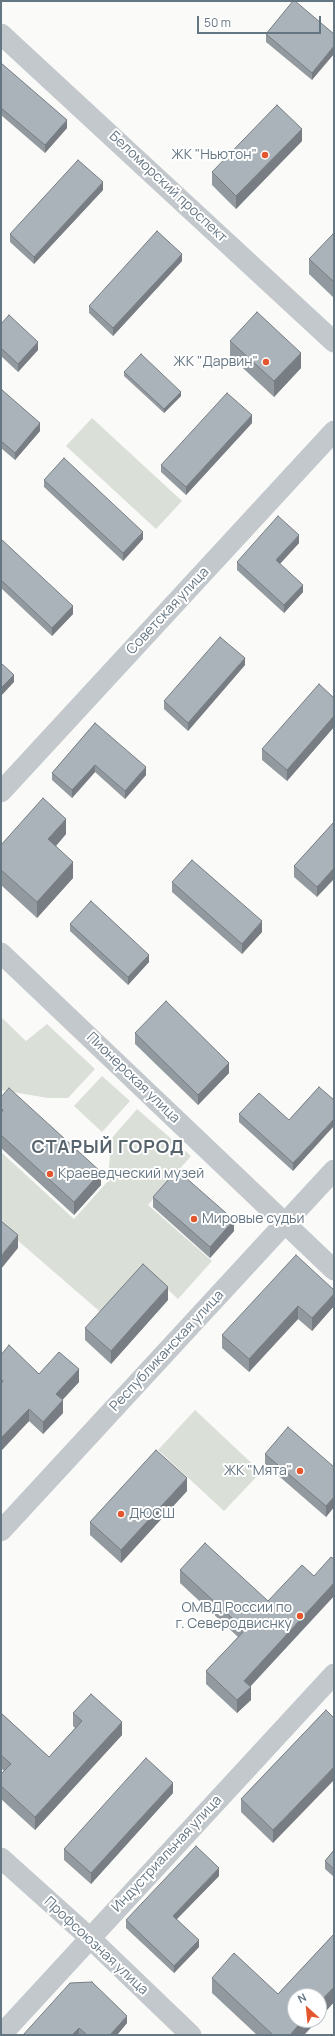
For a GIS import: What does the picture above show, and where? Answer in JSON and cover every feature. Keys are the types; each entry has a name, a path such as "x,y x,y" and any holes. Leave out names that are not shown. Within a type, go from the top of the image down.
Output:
{"street":[{"name":"Беломорский проспект","path":"1,34 334,342"},
{"name":"Советская улица","path":"1,792 334,431"},
{"name":"Пионерская улица","path":"1,953 334,1270"},
{"name":"Республиканская улица","path":"1,1531 334,1170"},
{"name":"Индустриальная улица","path":"1,2035 334,1674"},
{"name":"Профсоюзная улица","path":"1,1858 90,1938 190,2035"}],"shaded area":[{"path":"92,418 182,501 156,529 66,446"},
{"path":"1,1017 26,1041 47,1024 95,1069 68,1098 48,1098 1,1090"},
{"path":"102,1076 130,1101 102,1132 74,1106"},
{"path":"137,1109 191,1156 148,1205 212,1261 178,1299 147,1270 105,1316 1,1226 1,1152 74,1219 108,1181 111,1139"},
{"path":"195,1410 261,1472 224,1511 158,1450"}],"building":[{"path":"293,1 295,1 334,34 334,46 312,73 266,34"},
{"path":"1,63 67,120 45,145 1,108"},
{"name":"ЖК \"Ньютон\"","path":"277,105 302,129 236,196 212,172"},
{"path":"78,160 103,182 34,257 10,234"},
{"path":"157,231 182,254 113,328 89,306"},
{"path":"333,234 334,235 334,282 309,259"},
{"path":"257,312 301,353 274,381 230,341"},
{"path":"9,315 38,342 18,364 1,348 1,324"},
{"path":"141,354 181,392 164,409 124,372"},
{"path":"2,390 40,423 15,453 1,441"},
{"path":"227,393 252,415 186,487 161,465"},
{"path":"64,458 143,532 123,553 44,480"},
{"path":"278,516 299,535 276,560 303,585 284,605 237,562"},
{"path":"1,539 73,606 52,628 1,580"},
{"path":"220,637 245,658 188,723 164,701"},
{"path":"1,663 14,675 1,688"},
{"path":"319,684 334,698 334,716 287,770 262,749"},
{"path":"95,723 146,767 125,791 95,765 72,790 52,773"},
{"path":"43,798 66,819 48,839 73,862 37,902 1,870 1,845"},
{"path":"334,822 334,868 317,887 294,866"},
{"path":"192,860 262,921 242,944 172,882"},
{"path":"91,901 149,955 128,977 70,924"},
{"path":"166,1001 229,1063 198,1095 135,1033"},
{"path":"319,1087 334,1100 334,1119 293,1163 239,1114 259,1093 289,1120"},
{"path":"9,1088 101,1172 74,1202 1,1135 1,1113 3,1110 1,1108 1,1097"},
{"name":"Мировые судьи","path":"177,1170 234,1220 210,1247 153,1197"},
{"path":"1,1221 18,1235 1,1256"},
{"path":"296,1255 334,1290 334,1294 312,1318 298,1306 249,1359 222,1335"},
{"path":"143,1264 168,1287 111,1351 85,1328"},
{"path":"9,1345 39,1374 59,1352 79,1369 56,1394 63,1400 43,1422 29,1409 1,1438 1,1384 3,1381 1,1379 1,1355"},
{"name":"ЖК \"Мята\"","path":"288,1427 334,1467 334,1497 326,1506 265,1454"},
{"path":"156,1450 187,1478 121,1550 90,1522"},
{"path":"205,1543 268,1601 302,1565 314,1576 331,1557 334,1559 334,1583 244,1681 251,1687 237,1700 206,1671 245,1630 180,1570"},
{"path":"91,1694 122,1722 35,1817 1,1786 1,1774 11,1764 1,1755 1,1713 49,1757 82,1721 73,1713"},
{"path":"326,1710 334,1718 334,1767 273,1830 241,1799"},
{"path":"146,1758 173,1783 91,1873 64,1849"},
{"path":"196,1846 219,1868 173,1916 199,1940 174,1966 126,1920"},
{"path":"334,1850 334,1869 325,1861"},
{"path":"334,1934 334,1987 327,1994 327,1988 287,1988 287,2028 296,2028 290,2035 273,2035 212,1978 234,1953 278,1994"},
{"path":"92,1982 127,2016 110,2035 87,2035 79,2028 72,2035 23,2035 70,1983"}],"place":[{"name":"ЖК \"Ньютон\"","path":"265,155"},
{"name":"ЖК \"Дарвин\"","path":"266,362"},
{"name":"Краеведческий музей","path":"50,1174"},
{"name":"Мировые судьи","path":"194,1219"},
{"name":"ЖК \"Мята\"","path":"300,1471"},
{"name":"ДЮСШ","path":"121,1514"},
{"name":"ОМВД России по г. Северодвиснку","path":"300,1616"}],"district":[{"name":"СТАРЫЙ ГОРОД","path":"108,1148"}]}
